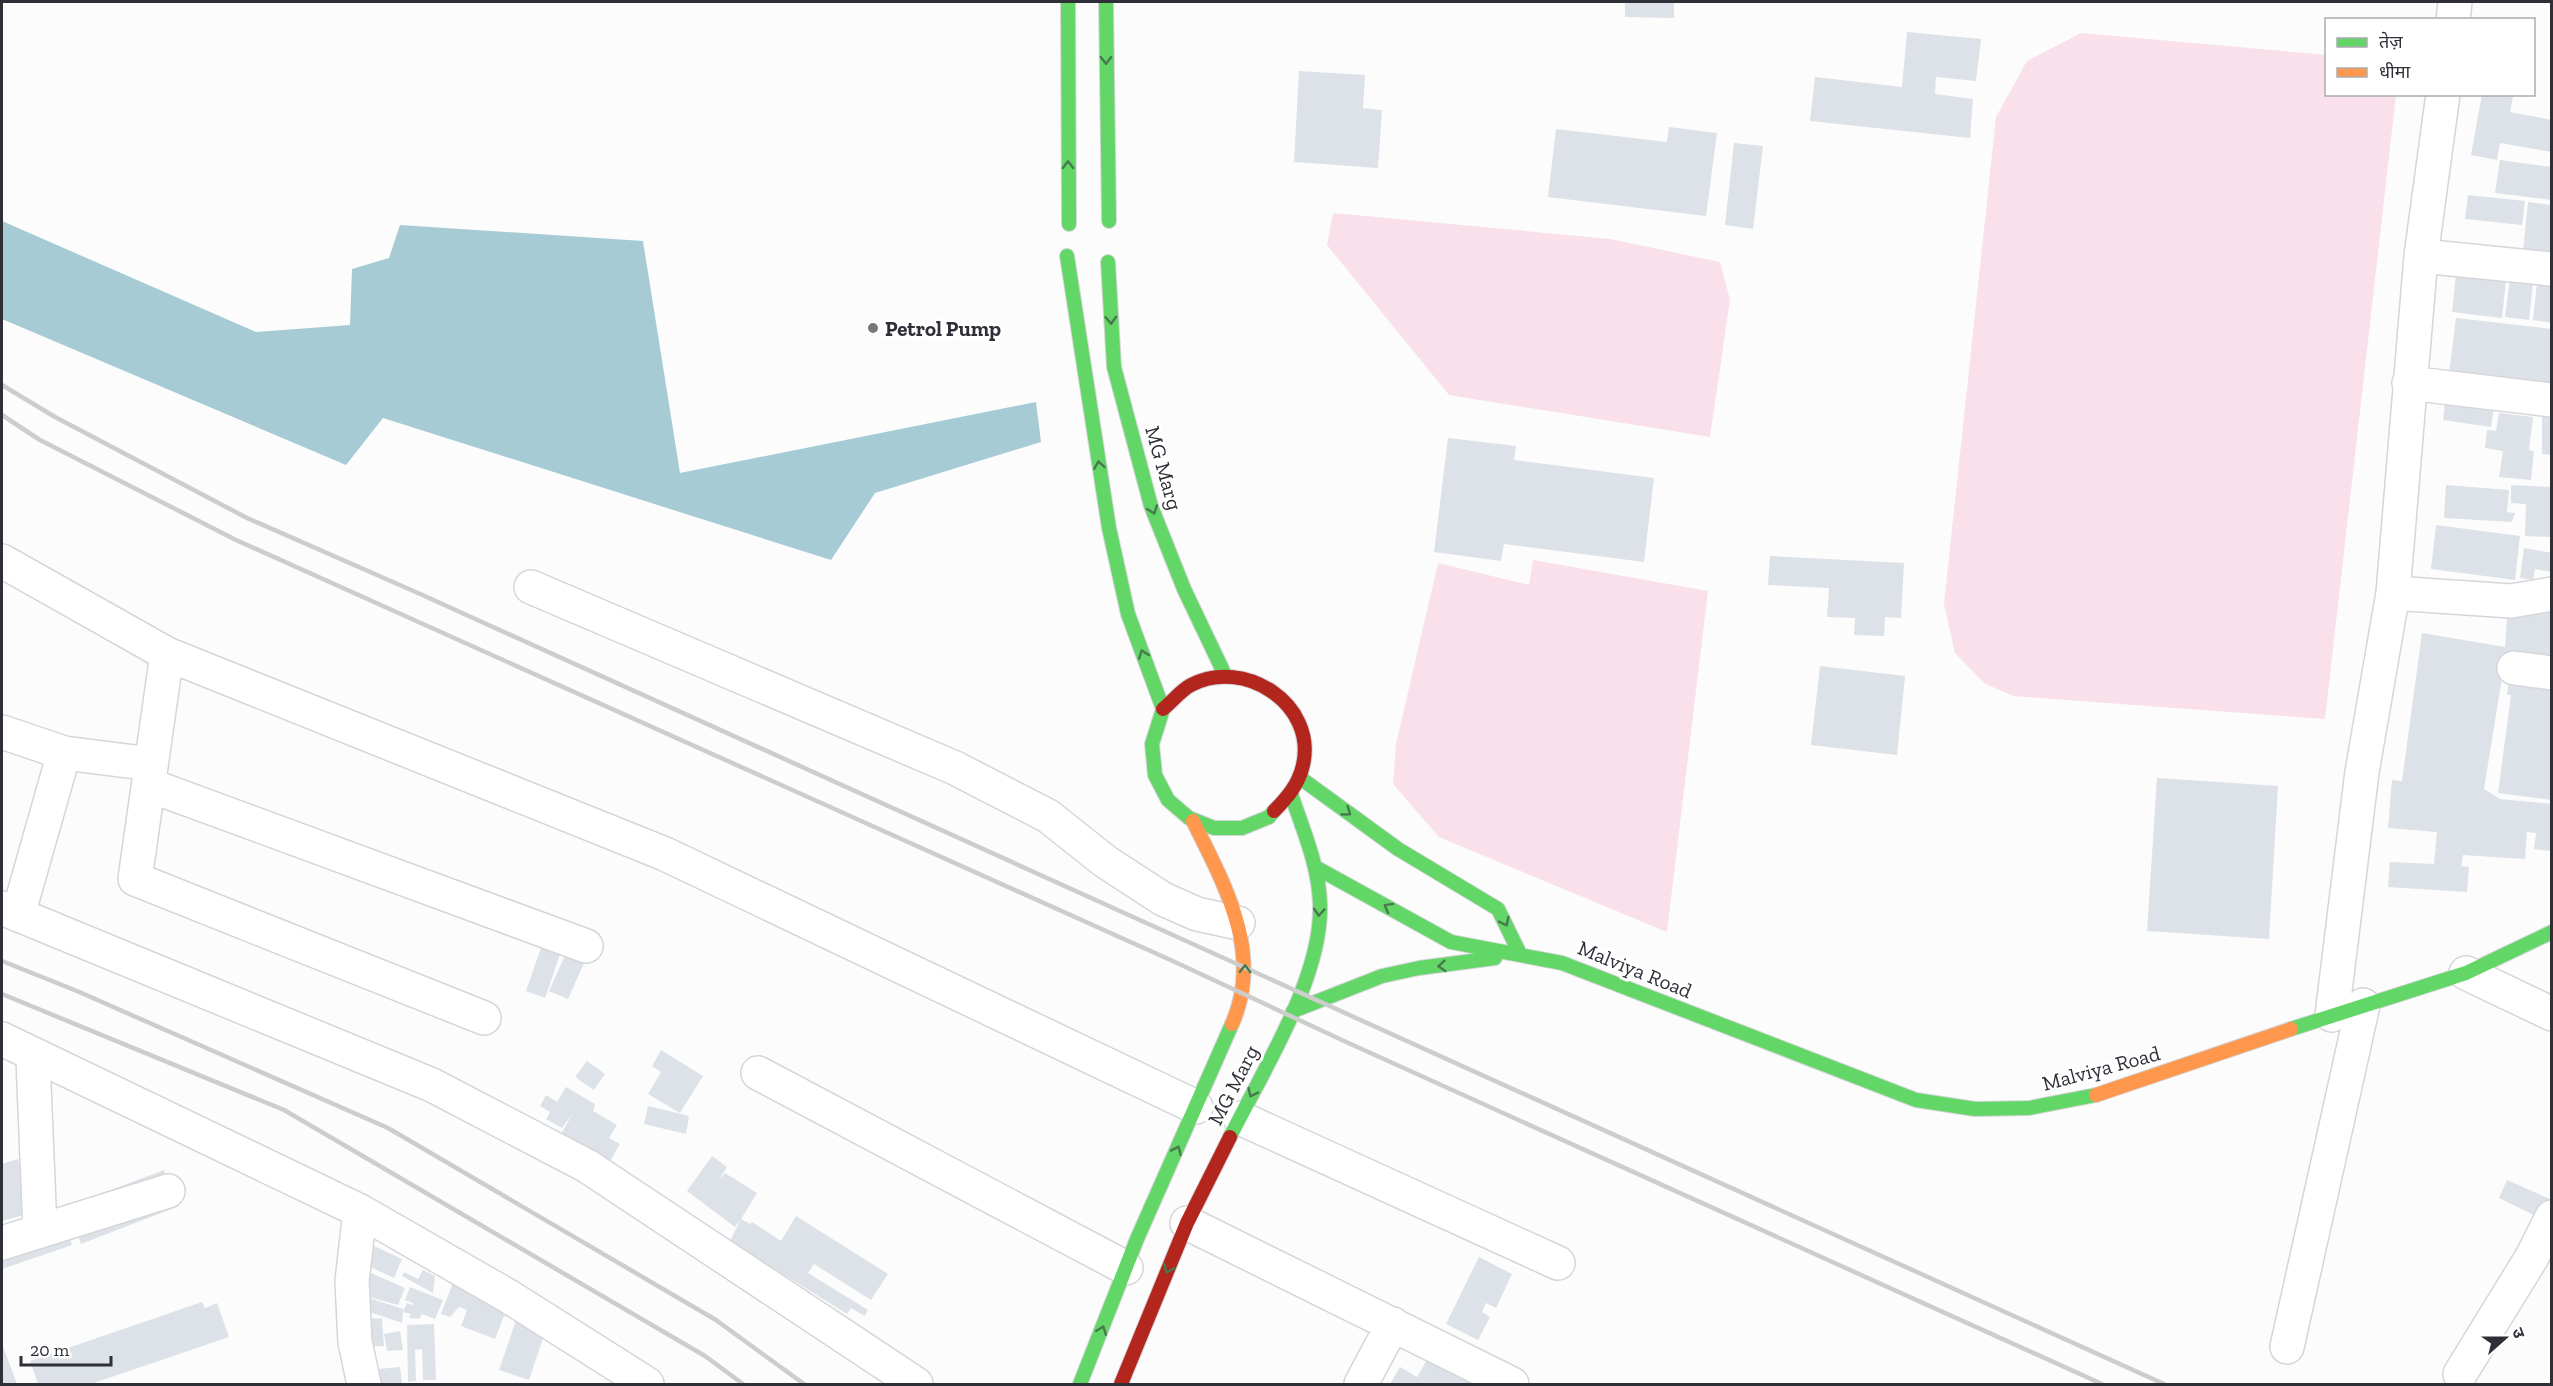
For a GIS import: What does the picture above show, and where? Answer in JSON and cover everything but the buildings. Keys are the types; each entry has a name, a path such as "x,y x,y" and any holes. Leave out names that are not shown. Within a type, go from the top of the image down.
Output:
{"main road":[{"path":"1068,2 1065,239 1109,528 1128,614 1163,709"},
{"path":"1065,239 1087,214 1112,225 1106,2"},
{"path":"1065,239 1076,264 1088,268 1108,262"},
{"name":"MG Marg","path":"1116,246 1108,262 1114,367 1151,506 1184,589 1225,675"},
{"path":"1243,676 1261,683 1276,693 1289,707 1298,723 1303,741 1303,759 1299,777 1291,794 1279,808 1264,819 1247,826 1229,829 1210,827 1193,821 1178,811 1165,797 1156,781 1151,763 1150,744 1154,726 1163,709 1189,684 1207,677 1243,676"},
{"path":"1293,1011 1382,976 1419,968 1520,954 1498,909 1398,849 1299,777"},
{"name":"MG Marg","path":"1121,1384 1187,1223 1302,993 1314,954 1320,904 1315,867 1291,794"},
{"name":"MG Marg","path":"1080,1384 1126,1268 1238,1012 1245,988 1245,951 1235,909 1193,821"},
{"name":"Malviya Road","path":"1315,867 1451,942 1562,963 1916,1100 1975,1109 2029,1108 2082,1100 2332,1015 2466,973 2552,932"}],"street":[{"path":"2453,18 2455,2"},
{"path":"2332,1015 2362,772 2393,593 2421,256 2443,96"},
{"path":"2421,256 2552,269"},
{"path":"2409,383 2552,400"},
{"path":"2,561 167,654 665,854 1196,1107"},
{"path":"531,587 955,768 1048,816 1106,862 1163,899 1197,914 1239,923"},
{"path":"2393,593 2511,601 2552,594"},
{"path":"167,654 135,879 484,1018"},
{"path":"2514,668 2552,673"},
{"path":"2,732 64,753 150,774 586,946"},
{"path":"64,753 10,911 432,1085 586,1166 916,1384"},
{"path":"2466,973 2552,1014"},
{"path":"2287,1347 2363,1005"},
{"path":"2,1039 27,1061 360,1212 508,1296 647,1384"},
{"path":"27,1061 40,1230"},
{"path":"758,1073 1126,1268"},
{"path":"1240,1118 1558,1263"},
{"path":"2,1243 168,1191"},
{"path":"360,1212 352,1281 355,1342 364,1384"},
{"path":"2460,1374 2532,1257 2552,1218"},
{"path":"1187,1223 1393,1323 1512,1384"},
{"path":"1361,1384 1393,1323"}],"shaded area":[{"path":"2081,33 2325,55 2325,96 2396,96 2325,719 2013,696 1984,683 1955,653 1944,604 1996,117 2027,61"},
{"path":"1333,213 1610,239 1720,262 1730,300 1710,437 1449,395 1327,245"},
{"path":"1533,560 1708,591 1667,932 1439,837 1393,784 1396,744 1438,563 1529,585"}],"water":[{"path":"2,221 256,332 350,325 352,269 389,258 400,225 643,241 680,473 1036,402 1041,442 875,493 831,560 383,418 346,465 2,319"}],"railway":[{"path":"2,385 55,417 247,518 418,593 2164,1384"},
{"path":"2,415 40,440 236,540 1175,962 1344,1041 2102,1384"},
{"path":"2,961 77,991 388,1128 716,1320 804,1384"},
{"path":"2,994 284,1110 705,1356 743,1384"}],"traffic: fast":[{"path":"1068,2 1069,224"},
{"path":"1106,2 1109,221"},
{"path":"1067,256 1109,528 1128,614 1163,709 1152,744 1155,775 1168,800 1189,818 1214,828 1242,828 1269,817 1274,811"},
{"path":"1108,262 1114,367 1151,506 1184,589 1225,675"},
{"path":"1299,777 1398,849 1498,909 1520,954"},
{"path":"1230,1137 1288,1024 1312,962 1318,932 1320,904 1317,876 1291,794"},
{"path":"1315,867 1451,942 1562,963 1916,1100 1975,1109 2029,1108 2096,1095"},
{"path":"2291,1029 2466,973 2552,932"},
{"path":"1293,1011 1382,976 1419,968 1495,958"},
{"path":"1080,1384 1137,1239 1232,1024"}],"traffic: slow":[{"path":"1193,821 1227,894 1242,945 1244,971 1241,997 1232,1024"},
{"path":"2096,1095 2291,1029"}],"traffic: jam":[{"path":"1163,709 1191,685 1212,678 1233,677 1253,682 1272,692 1288,705 1299,723 1304,743 1303,765 1292,790 1274,811"},
{"path":"1121,1384 1187,1223 1230,1137"}],"place":[{"name":"Petrol Pump","path":"873,328"}]}
